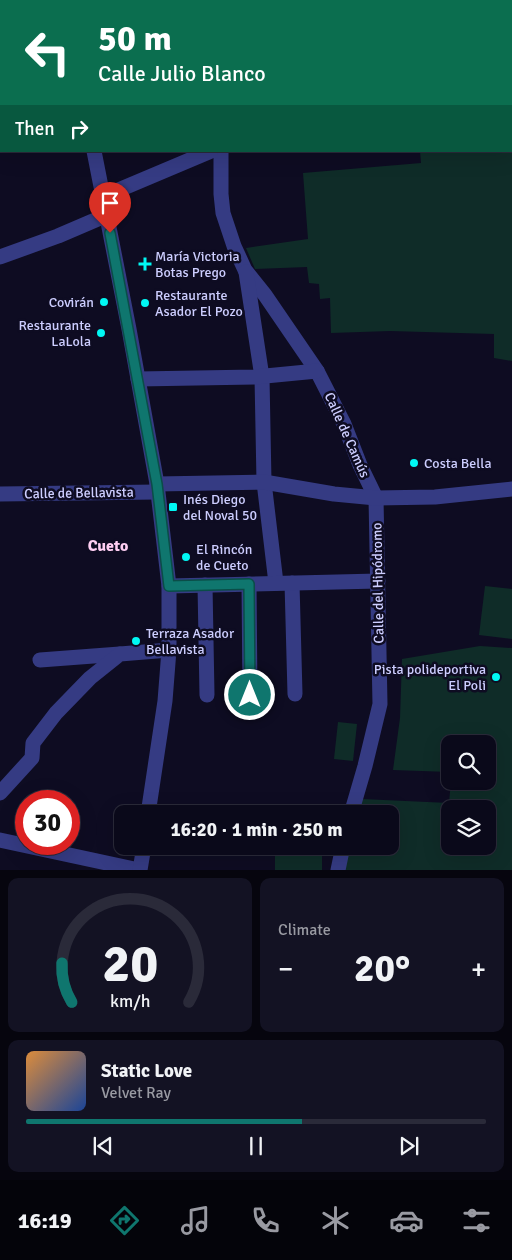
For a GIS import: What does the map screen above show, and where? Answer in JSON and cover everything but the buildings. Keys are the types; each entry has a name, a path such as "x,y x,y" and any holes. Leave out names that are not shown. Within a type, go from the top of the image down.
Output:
{"street":[{"path":"232,0 239,0"},
{"path":"94,152 157,488 169,586 169,650 165,701 149,805"},
{"path":"102,197 209,152"},
{"name":"Calle de Camús","path":"221,152 223,213 234,246 245,270 318,371 376,498"},
{"path":"0,257 30,247 107,215"},
{"name":"Calle de Camús","path":"245,270 262,377 264,482 276,584"},
{"path":"138,379 262,377 318,371"},
{"name":"Calle de Camús","path":"157,488 264,482 334,494 376,498 435,497 512,489"},
{"name":"Calle de Bellavista","path":"0,494 157,488"},
{"name":"Calle del Hipódromo","path":"354,805 380,704 376,498"},
{"path":"169,586 378,581"},
{"path":"292,583 295,694"},
{"path":"249,584 250,695"},
{"path":"205,585 207,695"},
{"path":"40,660 169,650"},
{"path":"0,793 32,758 33,743 56,713 90,678 120,654"},
{"path":"0,840 140,870 142,855"},
{"path":"338,870 341,855"}],"green space":[{"path":"420,152 512,152 512,361 494,358 494,334 390,331 331,333 330,298 320,299 319,284 309,283 307,267 255,269 246,248 308,239 303,173 421,163"},
{"path":"485,586 512,589 512,639 479,635"},
{"path":"480,646 512,648 512,870 344,870 348,855 399,855 399,805 360,805 362,799 441,803 441,855 496,855 496,800 449,800 450,790 496,790 496,735 441,735 441,772 393,770 400,718 402,659"},
{"path":"338,722 357,724 353,761 334,759"},
{"path":"275,855 322,855 322,870 275,870"}],"place":[{"name":"María Victoria Botas Prego","path":"145,264"},
{"name":"Covirán","path":"104,302"},
{"name":"Restaurante Asador El Pozo","path":"145,303"},
{"name":"Restaurante LaLola","path":"101,333"},
{"name":"Costa Bella","path":"414,463"},
{"name":"Inés Diego del Noval 50","path":"173,507"},
{"name":"El Rincón de Cueto","path":"186,557"},
{"name":"Terraza Asador Bellavista","path":"136,641"},
{"name":"Pista polideportiva El Poli","path":"496,677"}],"district":[{"name":"Cueto","path":"108,546"}],"route":[{"path":"110,233 157,484 169,586 249,584 250,695"}]}
